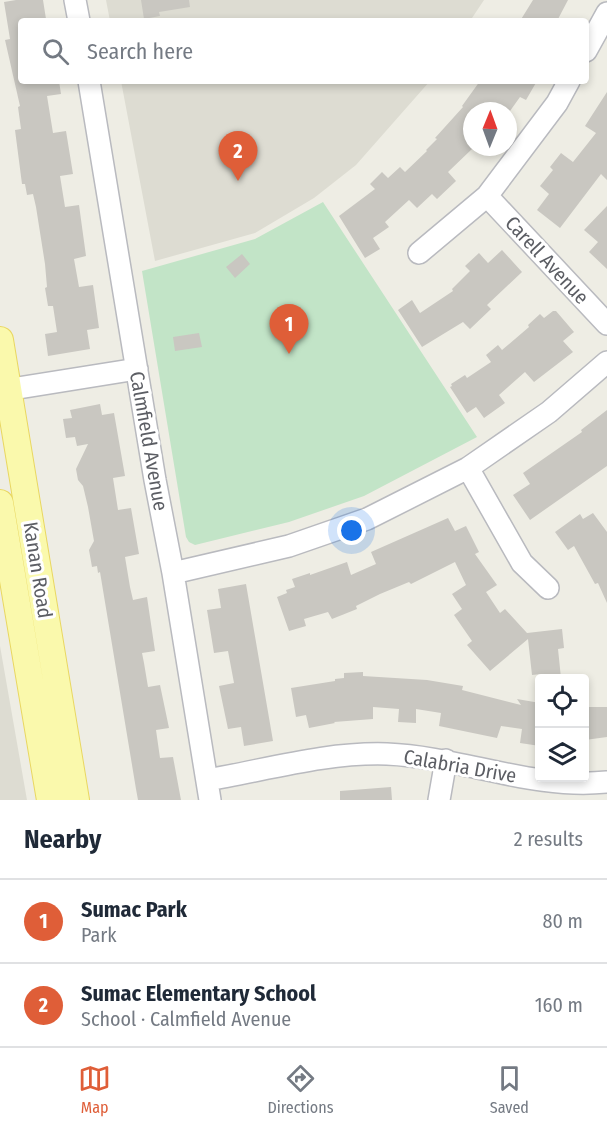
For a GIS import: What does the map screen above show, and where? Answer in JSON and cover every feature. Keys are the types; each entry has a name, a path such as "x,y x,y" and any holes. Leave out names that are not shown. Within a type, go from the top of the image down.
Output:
{"main road":[{"name":"Kanan Road","path":"0,340 4,391 76,800"},
{"name":"Kanan Road","path":"0,503 50,800"}],"street":[{"path":"75,0 78,18"},
{"path":"589,46 607,13"},
{"name":"Calmfield Avenue","path":"89,84 208,790"},
{"path":"419,253 487,196 557,103 567,84"},
{"name":"Carell Avenue","path":"487,196 607,324"},
{"path":"173,573 289,546 367,519 468,468 549,412 607,362"},
{"path":"4,391 136,369"},
{"path":"468,468 522,563 548,588"},
{"name":"Calabria Drive","path":"208,790 340,755 387,754 446,760 537,780 588,784 607,782"},
{"path":"439,800 446,760"}],"shaded area":[{"path":"106,0 484,0 472,18 109,18"},
{"path":"122,84 427,84 356,165 314,198 255,233 155,261"},
{"path":"0,646 27,800 0,800"}],"green space":[{"path":"323,202 477,437 364,496 289,522 195,545 186,537 142,271 255,239"}],"building":[{"path":"43,0 46,18 18,18 18,84 59,84 61,94 47,96 53,133 66,131 73,174 60,176 65,207 79,205 86,256 74,259 79,287 93,285 99,328 87,330 90,349 48,356 45,334 57,332 53,306 48,306 45,264 33,194 27,195 25,184 22,184 15,130 21,129 18,107 20,106 5,40 10,39 4,2"},
{"path":"141,0 189,0 190,7 159,12 160,16 144,18"},
{"path":"533,0 568,0 559,18 522,18"},
{"path":"478,84 535,84 526,100 520,97 516,102 465,102"},
{"path":"607,92 607,180 601,174 560,228 537,210 549,194 540,186 553,170 550,167 561,153 573,162 596,133 585,126"},
{"path":"463,107 465,156 448,172 456,181 437,199 432,194 417,208 409,200 385,222 389,227 373,238 380,249 365,258 339,216 375,189 370,184 382,172 388,178 400,167 405,172 427,151 437,139 435,138"},
{"path":"607,206 607,269 589,252 598,242 584,230"},
{"path":"502,250 522,272 487,305 491,309 470,329 463,322 422,347 398,310 412,300 420,313 453,291 452,289 470,271 465,266 479,253 488,263"},
{"path":"242,254 250,264 235,278 226,267"},
{"path":"556,311 574,332 563,341 573,352 534,382 525,372 499,395 505,403 484,418 476,407 467,413 450,387 451,384 465,375 467,378 491,362 486,355 498,345 502,350 529,327 528,325 540,314 544,318"},
{"path":"199,333 202,347 175,351 173,337"},
{"path":"100,404 102,415 114,413 125,476 113,478 118,510 131,508 139,554 125,557 133,600 147,597 155,651 142,653 148,687 160,685 169,728 156,730 160,758 173,757 181,800 138,800 100,572 98,573 97,566 92,567 89,550 94,541 88,507 76,469 88,444 77,446 75,437 66,438 63,419 72,418 70,410"},
{"path":"607,410 607,466 530,520 513,495 530,484 523,473 582,432 581,430"},
{"path":"593,513 607,532 607,603 598,583 595,584 574,546 568,550 555,532 580,514 583,519"},
{"path":"448,518 455,531 466,526 479,552 475,554 497,585 486,592 500,613 505,609 527,633 562,629 564,648 558,649 561,674 532,675 528,639 490,671 467,645 472,641 454,615 462,609 452,594 466,585 455,562 411,584 409,582 380,594 356,606 357,609 332,619 328,612 304,619 306,626 289,631 277,597 295,587 292,579 347,562 351,575 376,564 371,552"},
{"path":"246,584 273,741 244,746 241,727 228,729 219,686 234,683 228,651 214,653 207,610 221,608 218,589"},
{"path":"363,672 363,676 427,680 463,686 462,690 521,705 517,699 535,702 535,745 520,743 522,729 501,726 497,738 439,726 441,713 416,709 416,723 398,722 399,709 373,707 373,719 334,722 309,728 306,715 296,717 291,688 335,681 335,679 344,678 344,673"},
{"path":"589,707 607,707 607,737 589,739"},
{"path":"391,787 392,800 340,800 340,791"}],"place":[{"name":"Sumac Elementary School","path":"238,181"},
{"name":"Sumac Park","path":"289,354"}]}
